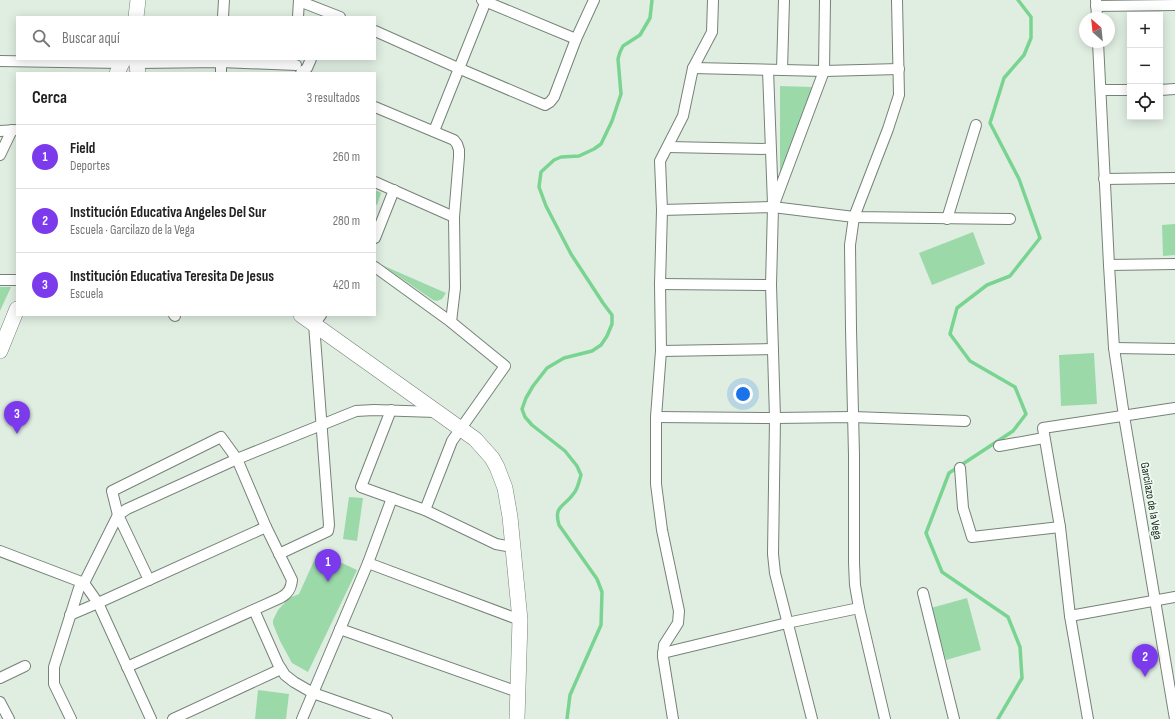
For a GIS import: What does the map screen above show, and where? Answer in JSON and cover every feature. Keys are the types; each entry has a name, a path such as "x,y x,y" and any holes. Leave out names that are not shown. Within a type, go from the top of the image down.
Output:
{"street":[{"path":"136,16 138,0"},
{"path":"223,16 224,0"},
{"path":"376,31 545,105 554,97 576,39 594,0"},
{"path":"673,719 663,653 664,645 678,623 679,611 662,530 656,484 656,417 661,351 660,284 662,210 660,161 683,116 692,68 712,32 713,0"},
{"path":"782,70 784,0"},
{"path":"773,207 824,71 825,0"},
{"path":"885,719 855,585 850,245 854,217 888,129 899,95 897,0"},
{"path":"298,16 299,1 334,16"},
{"path":"434,131 484,1 576,39"},
{"path":"1096,3 1175,5"},
{"name":"Garcilazo de la Vega","path":"1098,48 1108,265 1114,348 1175,719"},
{"path":"0,61 129,65 221,60 307,68 311,60"},
{"path":"221,60 221,72"},
{"path":"692,68 824,71 899,69"},
{"path":"768,70 773,207 771,284 775,418 774,573 812,719"},
{"path":"1101,90 1127,90"},
{"path":"1163,90 1175,90"},
{"path":"376,107 454,140 457,144 459,150 454,216 455,288 450,322"},
{"path":"947,219 976,125"},
{"path":"0,130 15,130"},
{"path":"0,155 15,130"},
{"path":"668,147 770,149"},
{"path":"1104,179 1175,178"},
{"path":"376,182 454,216"},
{"path":"376,235 394,190"},
{"path":"662,210 773,207 854,217 1010,219"},
{"path":"1108,265 1175,264"},
{"path":"376,268 450,322 505,366 452,441 425,510"},
{"path":"0,280 16,280"},
{"path":"660,284 771,284"},
{"path":"0,351 16,312"},
{"path":"304,316 318,320 438,412 476,438 497,467 505,488 510,517 520,620 517,719"},
{"path":"279,554 328,531 329,525 321,425 318,320"},
{"path":"1114,348 1175,349"},
{"path":"661,351 773,349"},
{"path":"1088,719 1070,616 1060,527 1043,428 1175,408"},
{"path":"71,719 54,684 54,667 80,588 84,583 118,515 127,509 237,459 356,411 391,410 438,412"},
{"path":"391,410 360,486 425,510 496,544 512,547"},
{"path":"656,417 853,417 965,421"},
{"path":"127,668 286,595 291,586 292,580 266,527 237,459 221,437 112,491 118,515 149,580"},
{"path":"999,446 1044,438"},
{"path":"960,468 963,508 972,537 1060,527"},
{"path":"302,719 368,563 392,498"},
{"path":"70,615 266,527"},
{"path":"0,551 84,583 98,603 151,719"},
{"path":"368,563 520,620"},
{"path":"923,593 954,719"},
{"path":"1070,616 1175,597"},
{"path":"663,653 787,623 859,608"},
{"path":"254,610 285,675 313,693 387,719"},
{"path":"340,629 518,692"},
{"path":"0,678 25,666"},
{"path":"173,719 281,669"},
{"path":"0,702 9,719"}],"green space":[{"path":"780,86 813,87 780,179"},
{"path":"376,190 381,193 376,204"},
{"path":"1175,224 1175,255 1163,256 1162,225"},
{"path":"973,232 985,264 932,285 919,253"},
{"path":"382,265 446,293 442,299 437,301 433,300"},
{"path":"0,287 11,287 0,311"},
{"path":"1094,353 1097,404 1061,406 1059,355"},
{"path":"349,497 363,498 357,541 343,539"},
{"path":"318,552 357,570 308,672 292,663 280,641 273,624 273,620 278,610 289,598 299,594"},
{"path":"967,598 981,650 946,660 931,608"},
{"path":"258,690 289,694 286,719 255,719"}],"waterway":[{"path":"567,719 570,695 601,625 602,592 597,579 559,525 559,510 571,498 581,475 577,466 565,451 532,425 525,417 522,409 533,386 547,368 564,358 592,351 601,345 612,324 612,315 571,254 546,206 539,187 541,172 554,160 561,157 579,156 601,144 612,121 621,94 618,59 620,52 623,46 640,35 650,18 652,0"},
{"path":"998,719 1022,678 1020,647 1008,617 942,572 926,533 949,473 1013,431 1026,414 1015,387 970,361 950,334 957,308 987,285 1010,276 1040,238 1019,179 990,123 1004,78 1024,55 1031,38 1031,17 1018,0"}],"place":[{"name":"Institución Educativa Teresita De Jesus","path":"17,434"},
{"name":"Field","path":"328,582"},
{"name":"Institución Educativa Angeles Del Sur","path":"1145,677"}]}
